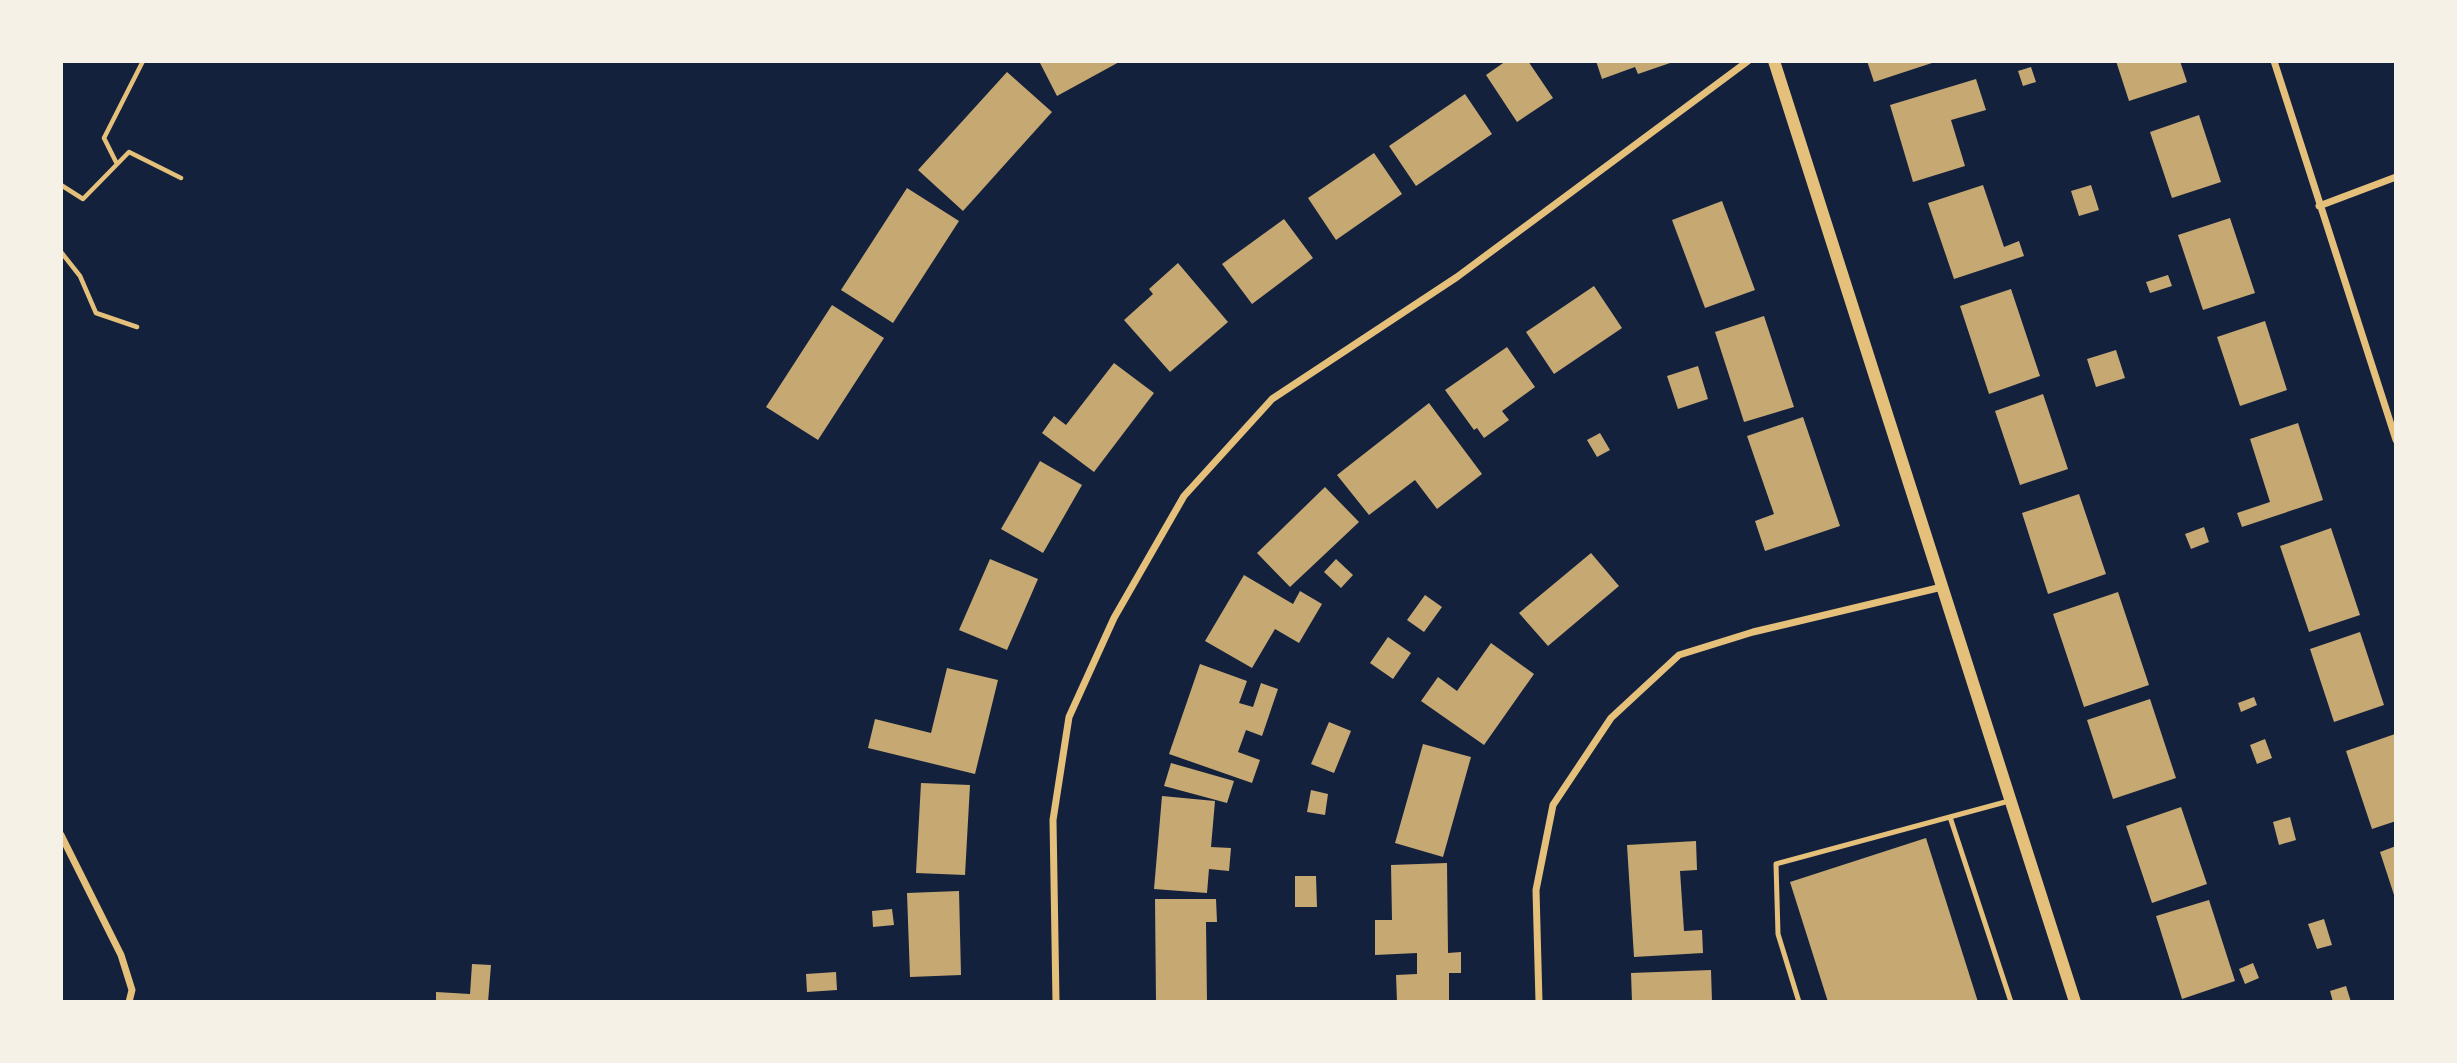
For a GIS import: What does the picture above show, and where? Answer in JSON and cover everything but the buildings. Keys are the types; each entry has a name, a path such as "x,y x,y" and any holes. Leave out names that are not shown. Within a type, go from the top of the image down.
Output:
{"street":[{"path":"1056,1002 1053,820 1069,717 1114,618 1184,496 1272,399 1457,277 1748,61"},
{"path":"1774,61 2075,1002"},
{"path":"2274,61 2396,440"},
{"path":"2319,206 2396,177"},
{"path":"1539,1002 1536,891 1553,805 1611,718 1679,655 1753,632 1942,587"},
{"path":"61,835 121,955 132,989 129,1002"}],"lane":[{"path":"1799,1002 1778,934 1776,864 2011,801"},
{"path":"1950,817 2011,1002"}],"path":[{"path":"117,164 104,138 143,61"},
{"path":"62,186 83,199 129,152 181,178"},
{"path":"61,252 80,276 96,313 137,327"}]}
